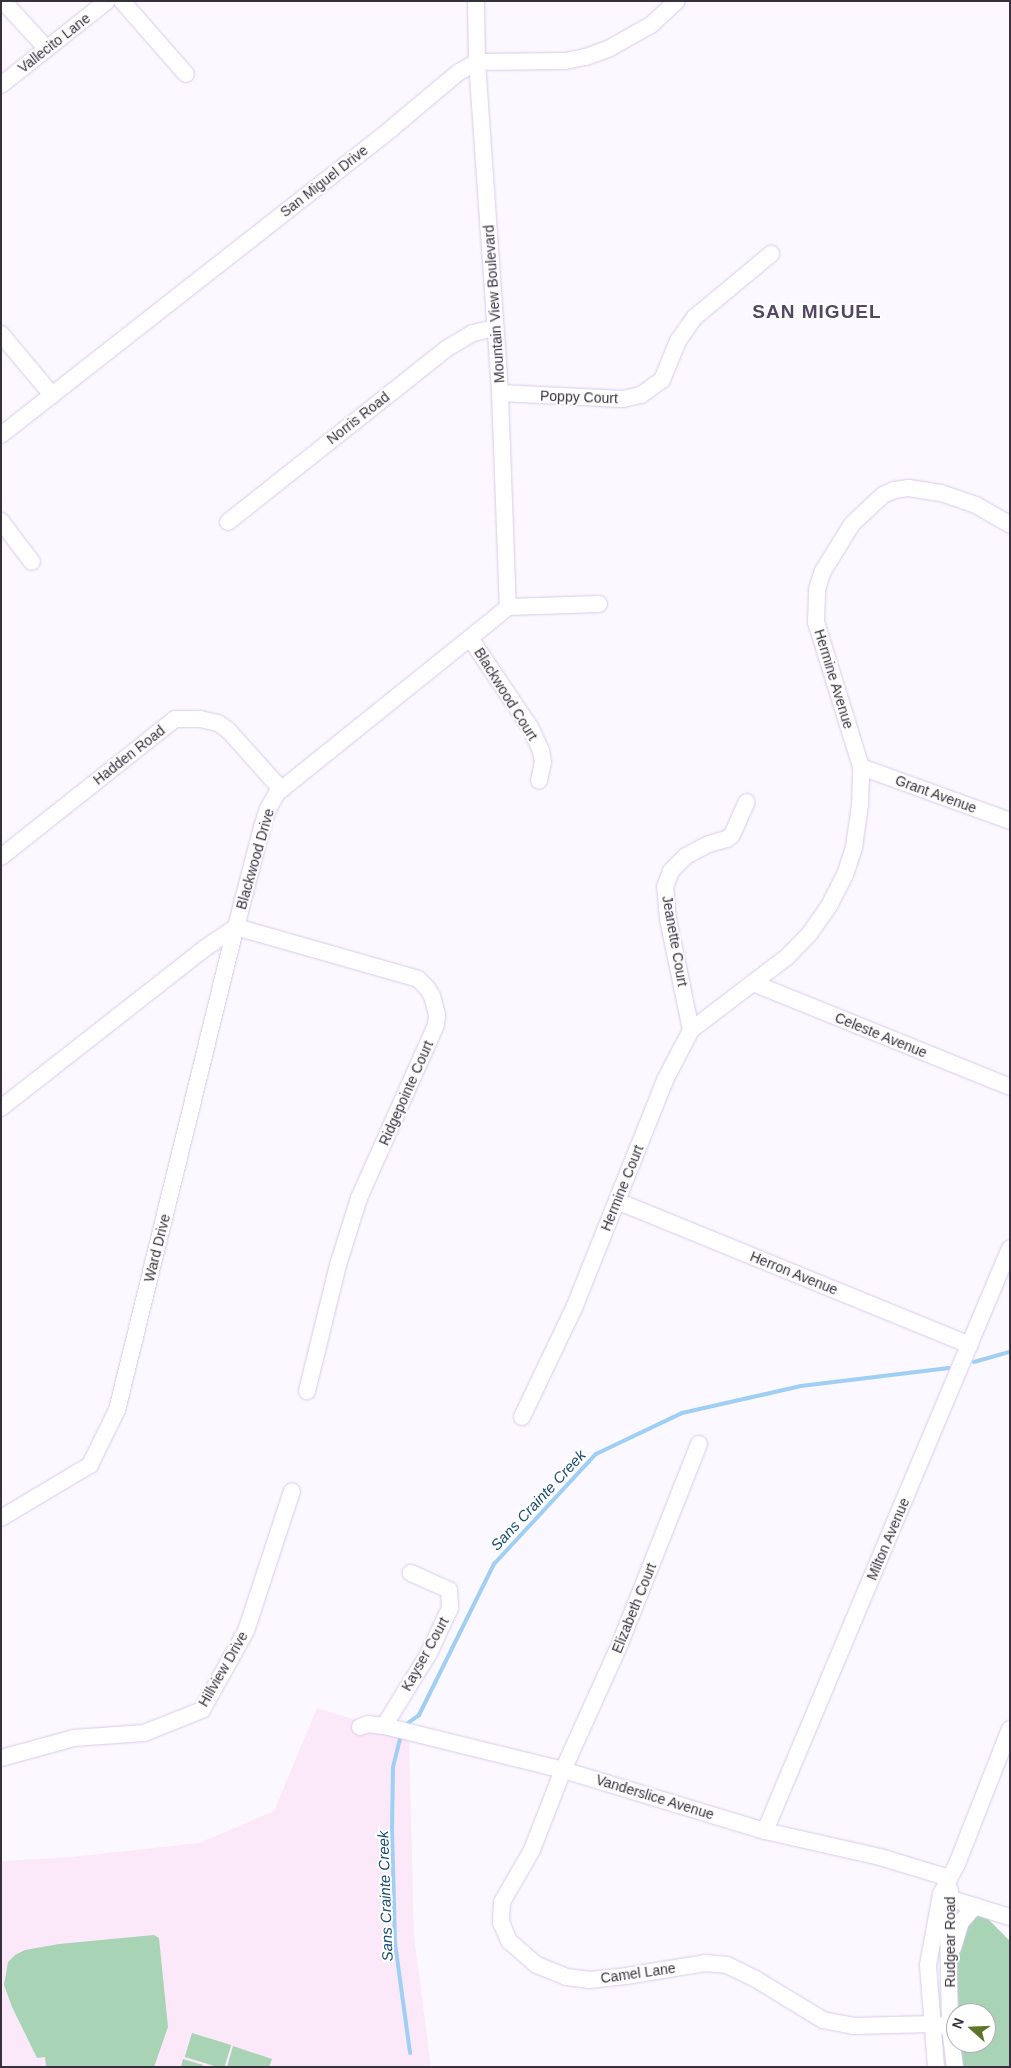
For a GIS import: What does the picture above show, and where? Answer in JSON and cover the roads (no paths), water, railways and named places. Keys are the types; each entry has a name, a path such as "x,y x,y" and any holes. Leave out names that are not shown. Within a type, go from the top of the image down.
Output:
{"street":[{"path":"4,1 47,49"},
{"name":"Vallecito Lane","path":"1,85 107,1"},
{"path":"122,1 186,74"},
{"name":"Mountain View Boulevard","path":"476,1 477,62 500,393 508,608"},
{"path":"477,62 565,61 586,57 608,49 651,25 677,1"},
{"name":"San Miguel Drive","path":"1,435 392,128 459,72 477,62"},
{"name":"Poppy Court","path":"500,393 623,399 642,395 662,380 678,341 695,317 771,254"},
{"name":"Norris Road","path":"228,522 446,349 473,333 495,328"},
{"path":"1,334 52,395"},
{"name":"Hermine Avenue","path":"753,983 788,956 810,933 837,891 854,847 860,805 862,767 816,622 817,589 823,570 841,538 852,524 883,495 894,490 909,488 941,493 960,499 1010,525"},
{"path":"1,521 32,562"},
{"path":"508,608 599,604"},
{"name":"Blackwood Drive","path":"1,1108 205,948 236,927 268,809 281,789 508,608"},
{"name":"Blackwood Court","path":"470,638 525,720 541,751 543,762 540,781"},
{"name":"Hadden Road","path":"1,856 175,719 200,719 218,723 228,730 281,789"},
{"name":"Grant Avenue","path":"862,767 1010,821"},
{"name":"Jeanette Court","path":"691,1030 668,919 665,887 671,871 686,856 709,844 727,839 732,835 747,802"},
{"name":"Ridgepointe Court","path":"236,927 418,979 432,996 437,1015 436,1025 359,1198 338,1265 307,1391"},
{"name":"Ward Drive","path":"1,1518 90,1465 117,1410 236,927"},
{"name":"Hermine Court","path":"522,1418 574,1308 666,1080 691,1030 753,983"},
{"name":"Celeste Avenue","path":"753,983 1010,1087"},
{"name":"Herron Avenue","path":"618,1201 970,1345"},
{"name":"Milton Avenue","path":"765,1830 1010,1248"},
{"name":"Elizabeth Court","path":"563,1770 620,1644 699,1444"},
{"name":"Hillview Drive","path":"1,1758 74,1738 144,1733 202,1710 246,1631 292,1491"},
{"name":"Kayser Court","path":"384,1726 429,1653 450,1608 449,1590 411,1573"},
{"name":"Vanderslice Avenue","path":"360,1727 368,1724 384,1726 563,1770 765,1830 880,1857 949,1878"},
{"name":"Rudgear Road","path":"936,2067 928,1965 941,1894 958,1864 1010,1729"},
{"name":"Camel Lane","path":"563,1770 532,1850 502,1902 501,1922 509,1941 537,1965 566,1977 589,1980 705,1963 728,1965 754,1978 823,2020 853,2026 933,2024 946,2026"},
{"name":"Rudgear Road","path":"949,1878 951,1899 948,1922 950,2003"},
{"path":"951,1899 1010,1917"},
{"path":"949,1962 961,1922 975,1906"},
{"name":"Rudgear Road","path":"953,2053 955,2067"}],"waterway":[{"name":"Sans Crainte Creek","path":"974,1362 1010,1352"},
{"name":"Sans Crainte Creek","path":"408,1723 419,1715 494,1564 596,1454 682,1413 801,1386 949,1368"},
{"name":"Sans Crainte Creek","path":"400,1739 393,1767 392,1828 395,1943 410,2053"}],"district":[{"name":"SAN MIGUEL","path":"817,312"}]}
